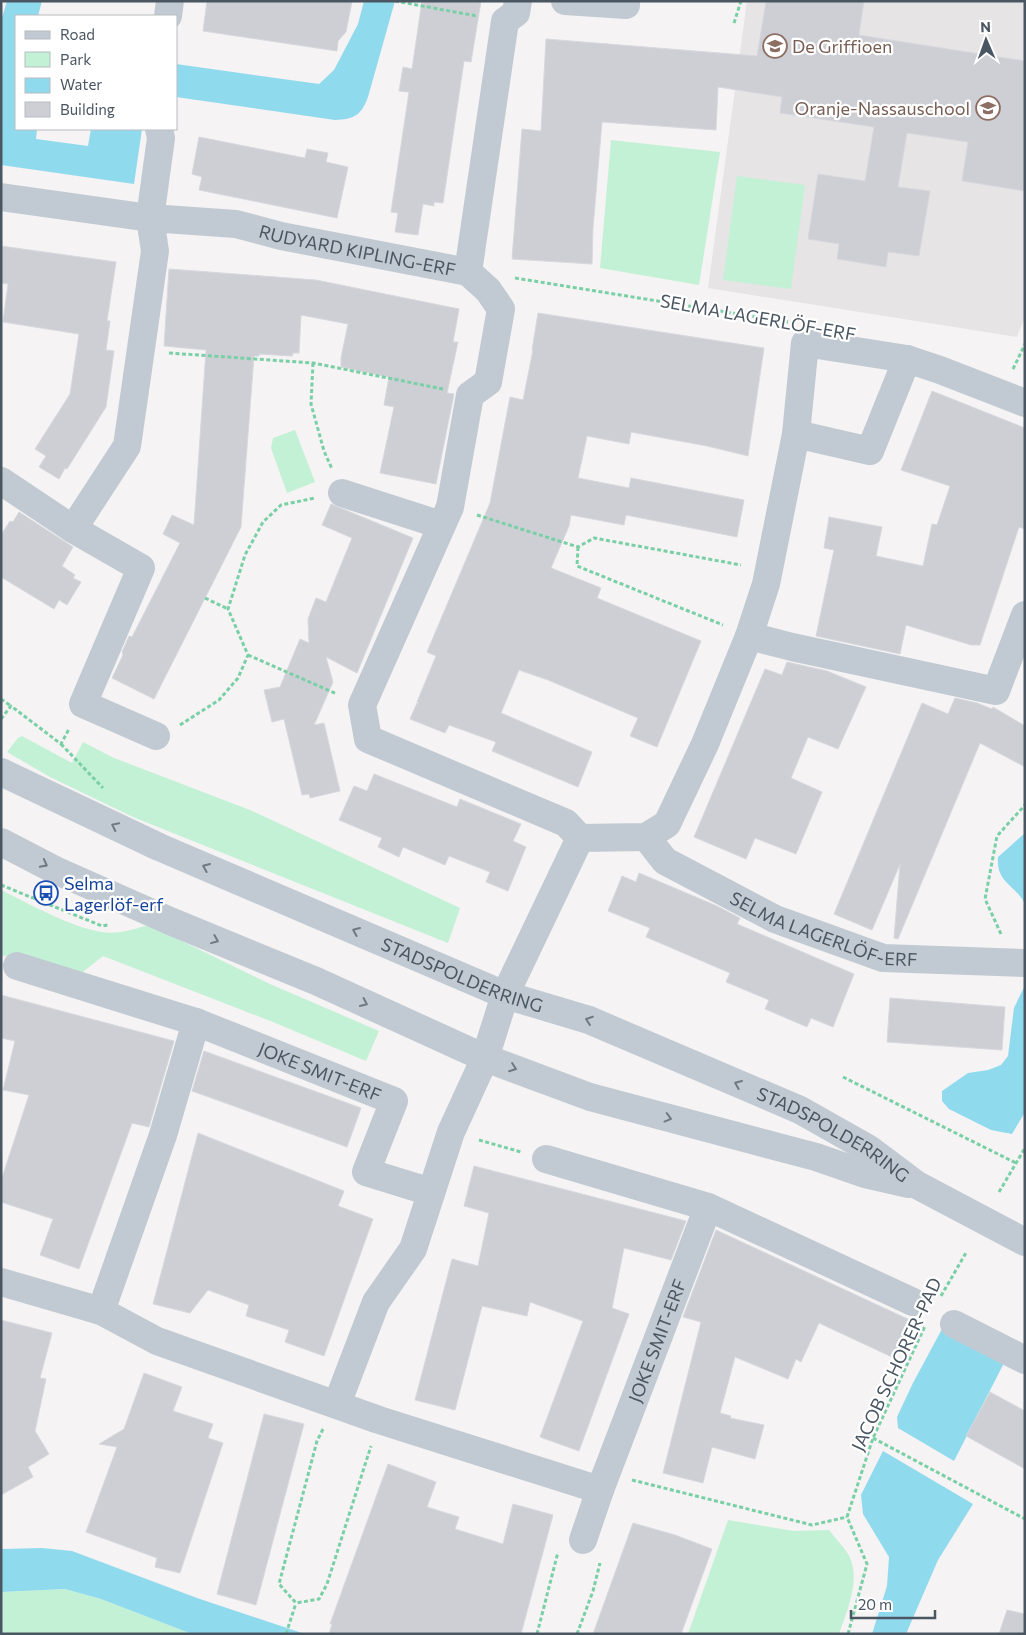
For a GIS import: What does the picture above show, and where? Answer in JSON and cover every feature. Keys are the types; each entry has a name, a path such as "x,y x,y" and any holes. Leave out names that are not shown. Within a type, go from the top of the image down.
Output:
{"street":[{"path":"168,15 170,1"},
{"path":"565,1 626,5 626,1"},
{"name":"RUDYARD KIPLING-ERF","path":"1,197 150,218 236,224 478,281 512,11"},
{"path":"73,529 127,446 155,251 150,218 161,138 159,130"},
{"path":"337,1404 376,1302 413,1249 451,1132 485,1058 505,995 580,838 566,823 368,739 362,705 446,516 470,395 488,382 501,309 478,281"},
{"name":"SELMA LAGERLÖF-ERF","path":"580,838 646,837 668,824 705,744 750,636 769,570 796,434 805,343 907,359 1012,390"},
{"path":"796,434 870,451 907,359"},
{"path":"1,481 73,529 141,568 83,704 156,736"},
{"path":"342,493 446,516"},
{"path":"750,636 792,647 996,691 1025,615"},
{"name":"STADSPOLDERRING","path":"1,772 158,847 505,995 589,1020 800,1110 869,1149 916,1185 1025,1242"},
{"name":"SELMA LAGERLÖF-ERF","path":"646,837 665,861 775,919 882,958 1012,962"},
{"name":"STADSPOLDERRING","path":"1,842 55,870 161,918 316,981 485,1058 590,1097 816,1157 865,1174 916,1185"},
{"name":"JOKE SMIT-ERF","path":"17,966 196,1022 394,1101 366,1172 431,1192"},
{"path":"101,1311 163,1135 196,1022"},
{"path":"546,1159 708,1207 920,1312"},
{"name":"JOKE SMIT-ERF","path":"583,1540 603,1482 708,1207"},
{"path":"1,1282 101,1311 157,1341 379,1420 603,1482"},
{"path":"954,1324 1025,1360"}],"path":[{"path":"395,1 512,11"},
{"path":"734,23 741,1"},
{"name":"SELMA LAGERLÖF-ERF","path":"478,281 512,278 788,322"},
{"path":"1012,390 1025,344"},
{"path":"141,351 313,363 470,395"},
{"path":"228,609 245,555 263,522 282,505 342,493 324,451 311,404 313,363"},
{"path":"446,516 578,547 594,538 769,570"},
{"path":"578,547 577,566 750,636"},
{"path":"205,598 228,609 248,655 362,705"},
{"path":"156,736 184,723 219,700 238,678 248,655"},
{"path":"1,699 61,744 83,704"},
{"path":"1,720 12,706"},
{"path":"1012,962 985,899 997,836 1025,805"},
{"path":"843,1077 1016,1163"},
{"path":"999,1192 1025,1148"},
{"name":"JACOB SCHORER-PAD","path":"941,1297 967,1251"},
{"name":"JACOB SCHORER-PAD","path":"847,1517 873,1438 920,1312"},
{"path":"296,1603 279,1584 317,1441 337,1404"},
{"path":"296,1603 319,1599 327,1584 379,1420"},
{"path":"873,1438 1025,1519"},
{"path":"603,1482 659,1488 812,1525 847,1517 867,1564 848,1634"},
{"path":"537,1634 560,1542 583,1540 602,1554 593,1591 577,1634"},
{"path":"286,1634 296,1603"}],"shaded area":[{"path":"747,1 1025,1 1025,317 1017,337 708,288"}],"green space":[{"path":"611,140 720,152 699,285 600,268"},
{"path":"737,176 805,185 791,289 723,280"},
{"path":"295,430 315,482 287,493 271,448 273,438"},
{"path":"22,736 72,763 83,742 114,758 250,810 460,908 448,943 133,817 50,777 7,752 18,738"},
{"path":"1,890 51,915 90,930 114,933 149,925 270,984 379,1031 366,1061 273,1022 103,956 79,975 1,955"},
{"path":"728,1520 794,1531 829,1530 848,1554 854,1573 852,1594 839,1634 688,1634"},
{"path":"65,1589 101,1599 192,1634 1,1634 1,1592"}],"water":[{"path":"7,1 42,1 38,15 15,15 15,130 37,130 36,139 88,146 91,130 142,130 134,184 1,165 1,21"},
{"path":"364,1 395,1 368,97 363,108 352,117 335,120 178,97 178,64 319,84 334,70 358,24"},
{"path":"1025,833 1025,904 1003,878 998,866 998,857"},
{"path":"1025,985 1025,1112 1012,1134 991,1130 949,1109 942,1101 942,1091 968,1073 988,1070 1001,1065 1008,1056 1014,1008"},
{"path":"942,1329 1006,1359 954,1461 898,1428 897,1417"},
{"path":"883,1451 973,1504 938,1560 906,1634 872,1634 887,1586 889,1557 863,1514 861,1495"},
{"path":"42,1548 72,1551 197,1598 305,1634 192,1634 101,1599 65,1589 1,1592 1,1549"}],"building":[{"path":"207,1 352,1 346,32 338,41 337,51 203,31"},
{"path":"422,1 481,1 471,62 464,61 443,203 434,202 434,206 423,204 418,235 395,232 398,213 391,212 409,92 399,91 403,67 412,69"},
{"path":"766,1 864,1 859,35 1025,61 1025,191 962,181 968,142 907,133 898,187 930,191 919,256 888,252 886,267 837,259 839,244 808,239 818,174 865,181 874,127 780,113 782,97 718,87 716,130 602,122 593,228 592,264 512,259 522,129 541,131 546,39 757,56"},
{"path":"199,137 305,158 307,149 328,153 326,162 348,167 337,218 199,190 202,177 192,174"},
{"path":"1,246 116,262 107,321 110,321 106,350 114,351 106,407 59,479 39,467 46,456 35,449 70,394 79,334 3,322 8,284 1,283"},
{"path":"169,269 316,280 459,309 453,342 458,342 447,393 454,394 436,484 380,473 394,407 384,405 389,377 341,367 348,324 301,315 299,353 293,353 292,356 259,354 259,356 254,356 241,527 154,699 112,678 123,655 122,652 129,636 132,637 180,543 163,534 172,515 194,525 206,350 164,346"},
{"path":"538,313 764,348 748,456 707,446 631,432 629,444 587,436 578,478 629,488 631,478 744,500 737,537 626,515 624,525 571,515 569,526 551,568 601,588 597,598 701,641 657,747 630,736 638,718 548,680 519,670 501,713 592,752 578,787 492,751 496,742 449,725 445,733 410,719 417,703 419,703 417,702 436,656 427,652 490,503 510,397 523,400"},
{"path":"932,391 1025,428 1025,529 1019,527 980,645 971,645 906,625 900,654 816,636 834,550 824,548 829,517 882,527 876,556 923,566 932,524 937,525 950,486 901,470"},
{"path":"331,504 413,538 357,673 326,657 333,682 314,725 324,723 340,791 310,798 309,794 302,795 284,719 272,722 264,690 280,687 300,639 309,643 308,619 316,598 326,602 352,538 322,525"},
{"path":"19,512 73,547 62,566 75,575 73,578 81,582 67,605 59,600 54,609 1,577 1,535 10,521 13,522"},
{"path":"787,662 827,671 866,687 838,749 808,737 791,778 822,792 796,854 755,838 746,859 694,837 765,669 782,675"},
{"path":"955,698 992,709 993,707 1025,726 1025,767 980,743 898,939 894,938 900,864 872,930 834,914 922,703 948,714"},
{"path":"374,774 457,807 460,799 521,824 513,841 526,847 508,891 486,882 490,872 449,856 445,865 403,847 399,857 378,847 382,838 339,820 354,786 367,791"},
{"path":"639,873 717,906 740,918 737,924 854,974 833,1027 811,1018 807,1027 765,1009 769,1000 726,982 730,973 646,937 650,928 608,911 622,876 636,882"},
{"path":"1,995 174,1041 149,1127 132,1123 79,1269 40,1255 53,1219 1,1202 1,1181 29,1095 3,1090 15,1041 1,1038"},
{"path":"890,998 1005,1007 1002,1050 887,1042"},
{"path":"204,1051 361,1108 347,1147 192,1091"},
{"path":"198,1133 344,1191 338,1206 373,1219 324,1356 285,1342 289,1330 246,1316 249,1305 208,1290 190,1313 153,1304"},
{"path":"474,1166 686,1221 671,1260 624,1248 612,1308 629,1314 579,1451 540,1437 583,1321 530,1302 527,1316 482,1306 455,1410 415,1400 452,1259 478,1266 489,1213 464,1206"},
{"path":"716,1230 912,1321 894,1358 819,1323 801,1362 796,1359 788,1379 735,1357 720,1413 731,1416 730,1418 764,1425 755,1459 712,1447 703,1483 663,1473 701,1322 683,1317"},
{"path":"1,1320 52,1333 40,1378 46,1379 35,1431 49,1454 28,1467 33,1477 1,1495"},
{"path":"144,1373 182,1387 173,1411 213,1424 208,1438 223,1443 180,1573 155,1567 157,1558 86,1532 117,1447 99,1444 124,1429"},
{"path":"990,1392 1025,1411 1025,1469 966,1436"},
{"path":"264,1414 304,1424 256,1605 217,1594"},
{"path":"388,1464 436,1482 427,1507 459,1517 455,1529 503,1544 513,1504 553,1515 521,1634 329,1634 332,1624 330,1624"},
{"path":"633,1523 675,1535 712,1549 681,1634 593,1634"},
{"path":"1007,1610 1025,1614 1025,1634 999,1634"}],"place":[{"name":"De Griffioen","path":"775,46"},
{"name":"Oranje-Nassauschool","path":"988,108"},
{"name":"Selma Lagerlöf-erf","path":"46,893"}]}
